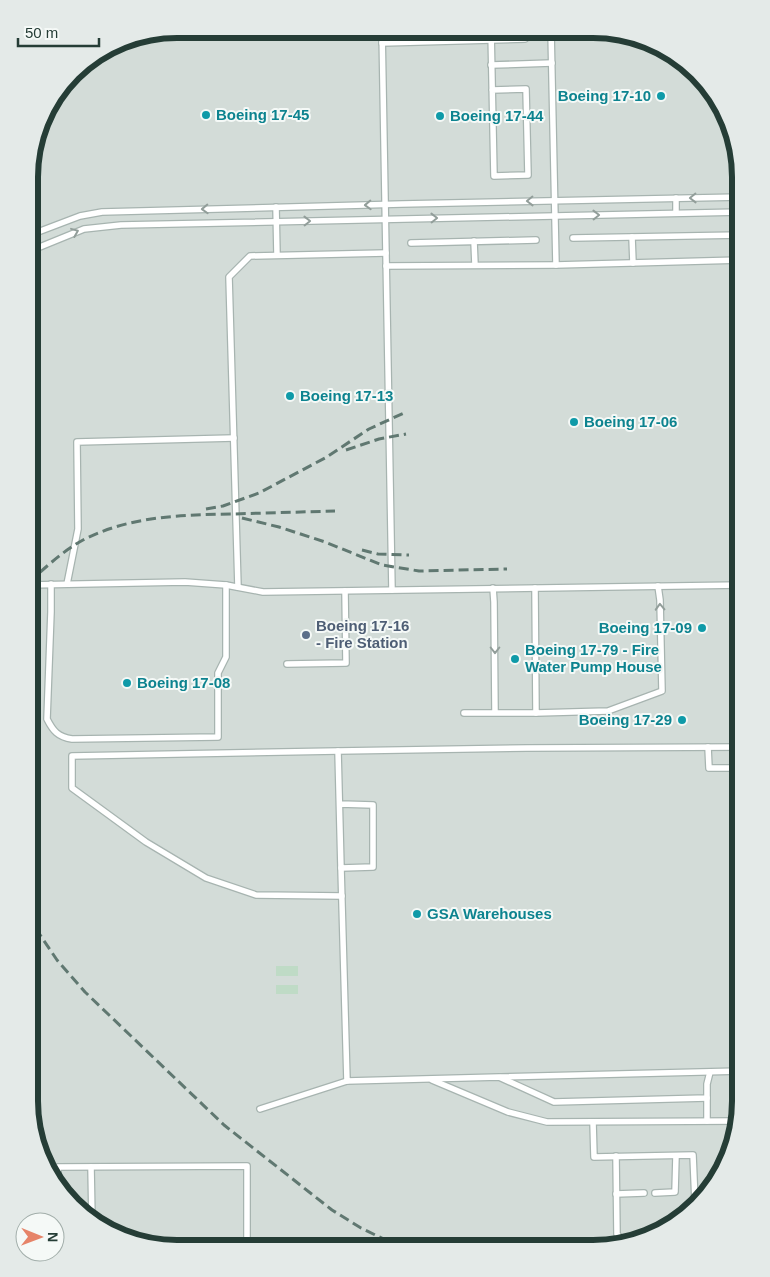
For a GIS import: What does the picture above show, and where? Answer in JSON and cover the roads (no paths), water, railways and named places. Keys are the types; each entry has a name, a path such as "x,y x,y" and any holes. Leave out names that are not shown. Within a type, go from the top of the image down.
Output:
{"lane":[{"path":"382,37 392,590"},
{"path":"382,43 525,40 525,37"},
{"path":"551,37 556,265"},
{"path":"491,40 492,64 492,90 494,176 528,175 526,89 492,90"},
{"path":"492,64 552,63"},
{"path":"37,232 80,216 102,212 732,197"},
{"path":"676,198 676,213"},
{"path":"276,207 277,255"},
{"path":"37,247 84,229 121,225 732,212"},
{"path":"573,238 732,235"},
{"path":"632,237 633,263"},
{"path":"411,243 536,240"},
{"path":"474,242 475,265"},
{"path":"238,587 230,278 250,256 386,253"},
{"path":"386,266 556,265 732,260"},
{"path":"67,584 78,529 77,442 234,438"},
{"path":"37,585 185,582 226,585 263,592 732,585"},
{"path":"50,584 51,612 46,719 56,733 72,740 218,736 218,673 226,657 226,585"},
{"path":"464,713 608,711 662,691 658,586"},
{"path":"493,588 495,712"},
{"path":"535,588 536,713"},
{"path":"287,664 346,663 345,591"},
{"path":"708,747 709,768 732,768"},
{"path":"342,896 256,896 206,878 146,842 72,788 72,756 536,748 732,747"},
{"path":"338,751 347,1081"},
{"path":"340,804 373,805 373,867 341,868"},
{"path":"260,1109 347,1081 732,1071"},
{"path":"707,1121 707,1084 710,1072"},
{"path":"499,1077 554,1102 707,1098"},
{"path":"430,1079 508,1112 547,1122 731,1121"},
{"path":"593,1122 594,1157 694,1156 695,1193"},
{"path":"616,1156 617,1234 619,1237"},
{"path":"655,1193 675,1192 676,1156"},
{"path":"58,1173 58,1167 247,1166 247,1240"},
{"path":"91,1167 92,1211"},
{"path":"616,1194 644,1193"}],"railway":[{"path":"206,509 223,506 259,493 325,458 369,429 406,412"},
{"path":"346,450 379,439 406,434"},
{"path":"37,575 62,554 83,540 101,532 137,521 193,515 335,511"},
{"path":"242,518 279,527 325,542 382,565 419,571 507,569"},
{"path":"362,550 378,554 409,555"},
{"path":"37,930 57,960 85,992 224,1125 332,1210 361,1228 386,1240"}],"place":[{"name":"Boeing 17-10","path":"661,96"},
{"name":"Boeing 17-45","path":"206,115"},
{"name":"Boeing 17-44","path":"440,116"},
{"name":"Boeing 17-13","path":"290,396"},
{"name":"Boeing 17-06","path":"574,422"},
{"name":"Boeing 17-09","path":"702,628"},
{"name":"Boeing 17-16 - Fire Station","path":"306,635"},
{"name":"Boeing 17-79 - Fire Water Pump House","path":"515,659"},
{"name":"Boeing 17-08","path":"127,683"},
{"name":"Boeing 17-29","path":"682,720"},
{"name":"GSA Warehouses","path":"417,914"}]}
